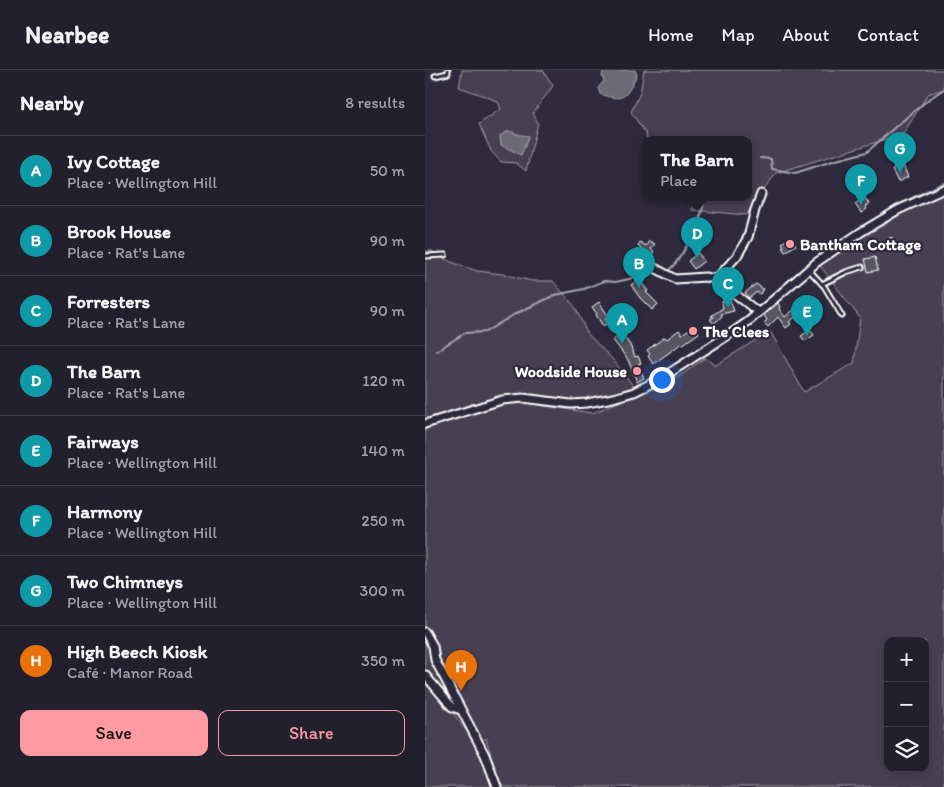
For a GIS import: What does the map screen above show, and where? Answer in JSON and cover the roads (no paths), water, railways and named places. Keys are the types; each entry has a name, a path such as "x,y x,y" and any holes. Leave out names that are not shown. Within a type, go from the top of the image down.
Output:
{"street":[{"path":"425,424 502,400 523,398 571,404 587,403 634,392 660,379 710,348 749,320 817,262 861,232 898,210 944,189"},
{"path":"716,279 737,256 748,237 761,194"},
{"path":"655,268 675,279 705,277 716,279 758,312"},
{"path":"425,632 433,646 435,660 485,755 497,787"},
{"path":"425,675 452,707 461,710"}],"lane":[{"path":"435,76 448,73 447,70"},
{"path":"425,256 445,255"},
{"path":"822,284 846,272 862,267"},
{"path":"809,270 822,284 842,316"}],"waterway":[{"path":"760,158 771,159 772,169 795,173 867,152 929,99 944,89"},
{"path":"665,271 669,270 677,261 687,244 698,223 704,201"},
{"path":"436,351 465,333 485,332 515,314 555,295 584,289 604,281 616,282 629,279 644,273 649,267 656,274 658,273"}],"place":[{"name":"Two Chimneys","path":"900,173"},
{"name":"Harmony","path":"861,205"},
{"name":"Bantham Cottage","path":"790,244"},
{"name":"The Barn","path":"697,258"},
{"name":"Brook House","path":"639,288"},
{"name":"Forresters","path":"728,308"},
{"name":"The Clees","path":"693,331"},
{"name":"Fairways","path":"807,336"},
{"name":"Ivy Cottage","path":"622,344"},
{"name":"Woodside House","path":"637,371"},
{"name":"High Beech Kiosk","path":"461,691"}]}
